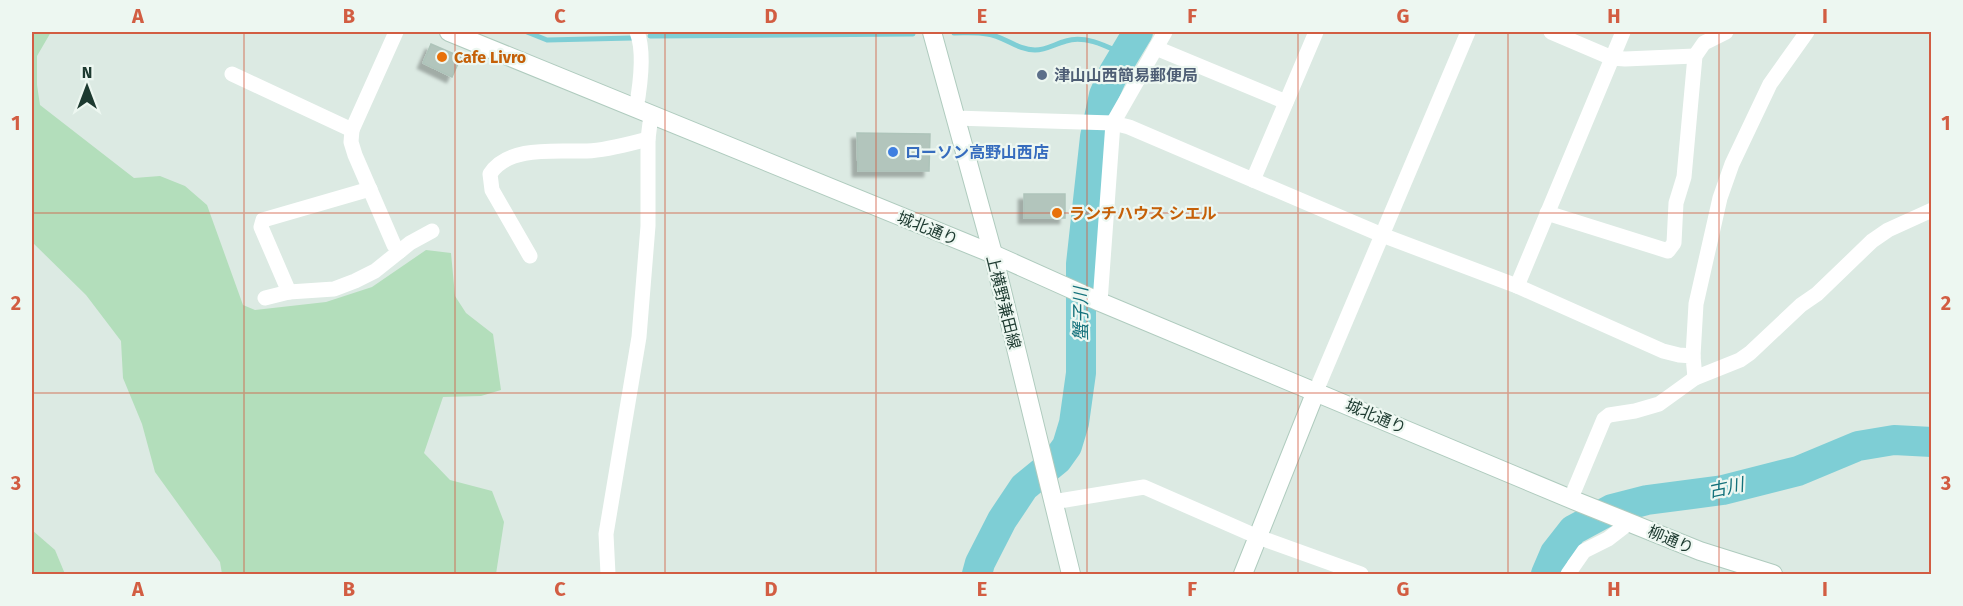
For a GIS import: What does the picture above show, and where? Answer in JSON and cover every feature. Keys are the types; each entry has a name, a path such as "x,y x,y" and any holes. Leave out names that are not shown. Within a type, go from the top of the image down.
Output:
{"street":[{"path":"396,32 352,130 351,142 394,245 400,251"},
{"name":"城北通り","path":"449,32 993,254 1097,300 1575,500"},
{"path":"608,574 606,534 640,326 648,226 648,139 639,94 641,47 637,32"},
{"name":"上横野兼田線","path":"932,32 993,254 1071,574"},
{"path":"1097,300 1113,123 1165,32"},
{"path":"1253,180 1316,32"},
{"path":"1243,574 1316,391 1467,32"},
{"path":"1551,32 1612,58 1695,56"},
{"path":"1516,286 1623,32"},
{"path":"1547,213 1668,251 1674,243 1676,203 1684,177 1695,56 1704,43 1725,32"},
{"path":"1695,378 1693,356 1696,304 1720,198 1732,164 1770,84 1807,32"},
{"path":"1156,48 1286,102"},
{"path":"232,75 352,130"},
{"path":"955,118 1113,123 1129,127 1382,235 1516,286 1664,351 1693,356"},
{"path":"530,256 492,190 490,174 496,165 506,159 530,153 588,151 613,148 648,139"},
{"path":"289,292 261,228 263,220 370,189"},
{"path":"1575,500 1604,419 1609,415 1659,404 1695,378 1740,360 1801,305 1817,294 1872,241 1888,230 1932,210"},
{"path":"265,298 289,292 334,289 355,281 375,271 400,251 432,231"},
{"path":"1053,502 1144,488 1258,537 1361,574"},
{"name":"柳通り","path":"1575,500 1700,551 1773,574"},
{"path":"1568,574 1584,551 1608,539 1628,521"}],"green space":[{"path":"32,32 51,32 37,56 40,105 134,178 160,176 185,186 207,205 243,305 255,310 326,302 372,287 426,250 451,253 455,296 466,313 493,334 501,390 481,396 443,397 424,453 450,480 492,491 504,522 496,574 222,574 220,562 155,472 142,424 123,378 121,341 86,295 32,242"},
{"path":"32,530 55,550 65,574 32,574"}],"building":[{"path":"431,44 461,57 452,77 423,63"},
{"name":"ローソン高野山西店","path":"857,133 930,134 929,171 858,171"},
{"path":"1024,194 1065,194 1065,218 1024,218"}],"waterway":[{"path":"527,32 547,40 632,38"},
{"name":"蟹子川","path":"977,574 980,563 1002,520 1024,487 1057,460 1067,446 1074,423 1081,373 1081,264 1095,137 1104,95 1114,72 1138,32"},
{"path":"954,33 993,35 1022,48 1035,50 1081,39 1095,42 1123,54"},
{"path":"650,36 913,34"},
{"name":"古川","path":"1546,574 1555,553 1573,530 1612,509 1647,500 1723,490 1798,471 1858,446 1894,440 1932,442"}],"place":[{"name":"Cafe Livro","path":"442,57"},
{"name":"津山山西簡易郵便局","path":"1042,75"},
{"name":"ローソン高野山西店","path":"893,152"},
{"name":"ランチハウス シエル","path":"1057,213"}]}
